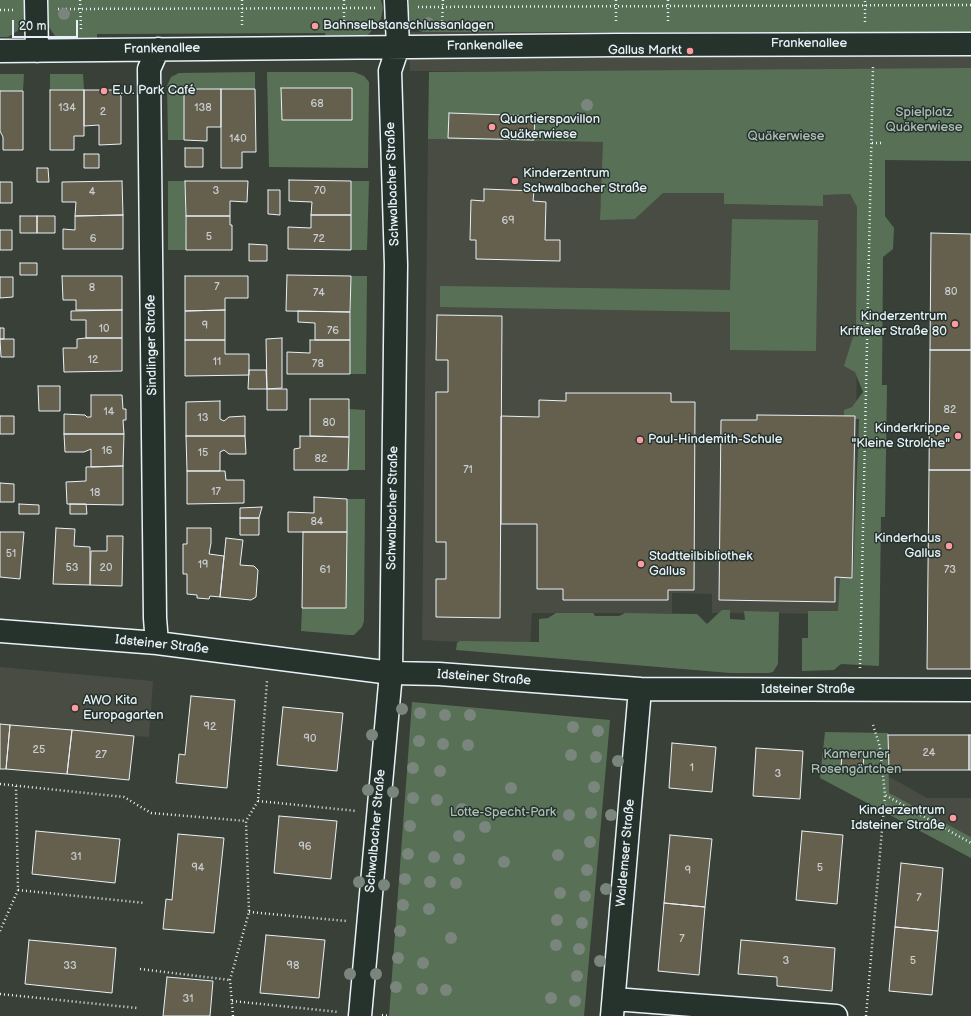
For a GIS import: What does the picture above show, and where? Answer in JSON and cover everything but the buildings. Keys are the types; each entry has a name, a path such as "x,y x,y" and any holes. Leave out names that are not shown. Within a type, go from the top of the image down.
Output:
{"street":[{"path":"36,5 37,51"},
{"name":"Schwalbacher Straße","path":"360,1015 392,673 396,265 390,71 398,47 398,5"},
{"name":"Frankenallee","path":"0,51 158,48 971,44"},
{"name":"Sindlinger Straße","path":"157,643 155,618 149,69 158,48"},
{"name":"Idsteiner Straße","path":"0,631 157,643 392,673 440,674 640,689 971,690"},
{"name":"Waldemser Straße","path":"613,1007 640,689"},
{"path":"613,1007 836,1016"}],"path":[{"path":"242,0 242,8"},
{"path":"344,0 344,27"},
{"path":"442,0 442,31"},
{"path":"865,0 865,5"},
{"path":"0,10 36,5 344,8 398,5 443,7 971,4"},
{"path":"860,669 873,66"},
{"path":"872,143 883,143"},
{"path":"233,1016 230,980 249,912 246,821 258,801 267,681"},
{"path":"866,1016 885,795 880,747 873,725"},
{"path":"0,784 124,797 151,813 246,821"},
{"path":"0,931 18,890 16,786"},
{"path":"885,795 971,843"},
{"path":"258,801 362,812"},
{"path":"18,890 145,903"},
{"path":"249,912 352,922"},
{"path":"140,969 230,980"},
{"path":"0,994 137,1008"},
{"path":"232,1001 360,1015 389,1016"}],"shaded area":[{"name":"Gallus Markt","path":"408,32 971,32 971,72 410,71"},
{"name":"Paul-Hindemith-Schule","path":"428,139 604,142 600,219 635,219 663,193 724,193 724,204 822,206 823,195 850,194 857,207 856,614 712,613 712,594 672,593 672,613 532,613 530,646 422,640"},
{"name":"AWO Kita Europagarten","path":"0,667 153,681 149,737 134,736 129,780 0,769"},
{"name":"Kinderzentrum Idsteiner Straße","path":"888,776 927,798 971,798 971,837 888,793"}],"green space":[{"path":"0,0 26,0 25,19 19,30 8,37 0,37"},
{"path":"46,0 381,0 383,8 381,19 369,34 358,39 326,40 325,33 97,34 97,42 68,43 55,36 46,23"},
{"path":"409,0 971,0 971,32 423,32 415,29 410,20 408,7"},
{"name":"Quäkerwiese","path":"971,68 971,161 885,160 885,216 894,228 893,249 883,257 882,385 887,385 885,517 881,517 879,666 841,664 834,670 802,671 802,638 808,638 808,611 838,611 840,578 853,578 859,419 844,419 844,410 852,407 863,392 855,372 844,366 856,327 857,207 850,194 823,195 823,206 724,204 724,193 663,193 635,219 600,220 603,142 428,139 429,72"},
{"path":"255,72 255,89 184,89 184,140 168,140 167,86 171,77 179,73"},
{"path":"267,72 354,72 364,76 369,82 368,168 269,167","holes":["282,88 352,88 352,120 282,120"]},
{"path":"0,74 24,74 23,91 0,91"},
{"path":"50,74 83,74 84,90 50,90"},
{"path":"168,181 185,181 186,250 168,250"},
{"path":"351,181 369,181 367,250 351,250"},
{"path":"732,219 818,220 816,351 730,350 730,312 440,307 440,286 730,290"},
{"path":"351,276 367,276 366,374 350,374"},
{"path":"349,409 365,410 365,470 348,470"},
{"path":"347,499 365,499 364,621 362,627 354,635 301,631 302,608 346,608"},
{"path":"722,610 730,610 730,619 745,620 744,611 779,612 778,664 773,672 730,673 456,650 457,643 460,641 539,642 539,619 548,618 556,613 593,613 595,616 619,616 625,613 697,614 707,624"},
{"name":"Lotte-Specht-Park","path":"412,702 610,720 584,1016 389,1016"},
{"name":"Kameruner Rosengärtchen","path":"825,732 888,733 889,793 971,837 971,858 820,778"}],"place":[{"name":"Bahnselbstanschlussanlagen","path":"315,26"},
{"name":"Gallus Markt","path":"690,51"},
{"name":"E.U. Park Café","path":"104,91"},
{"name":"Quartierspavillon Quäkerwiese","path":"492,127"},
{"name":"Kinderzentrum Schwalbacher Straße","path":"515,181"},
{"name":"Kinderzentrum Krifteler Straße 80","path":"955,324"},
{"name":"Kinderkrippe \"Kleine Strolche\"","path":"958,436"},
{"name":"Paul-Hindemith-Schule","path":"640,440"},
{"name":"Kinderhaus Gallus","path":"949,546"},
{"name":"Stadtteilbibliothek Gallus","path":"641,564"},
{"name":"AWO Kita Europagarten","path":"75,708"},
{"name":"Kinderzentrum Idsteiner Straße","path":"953,818"}],"park label":[{"name":"Spielplatz Quäkerwiese","path":"924,120"}]}
